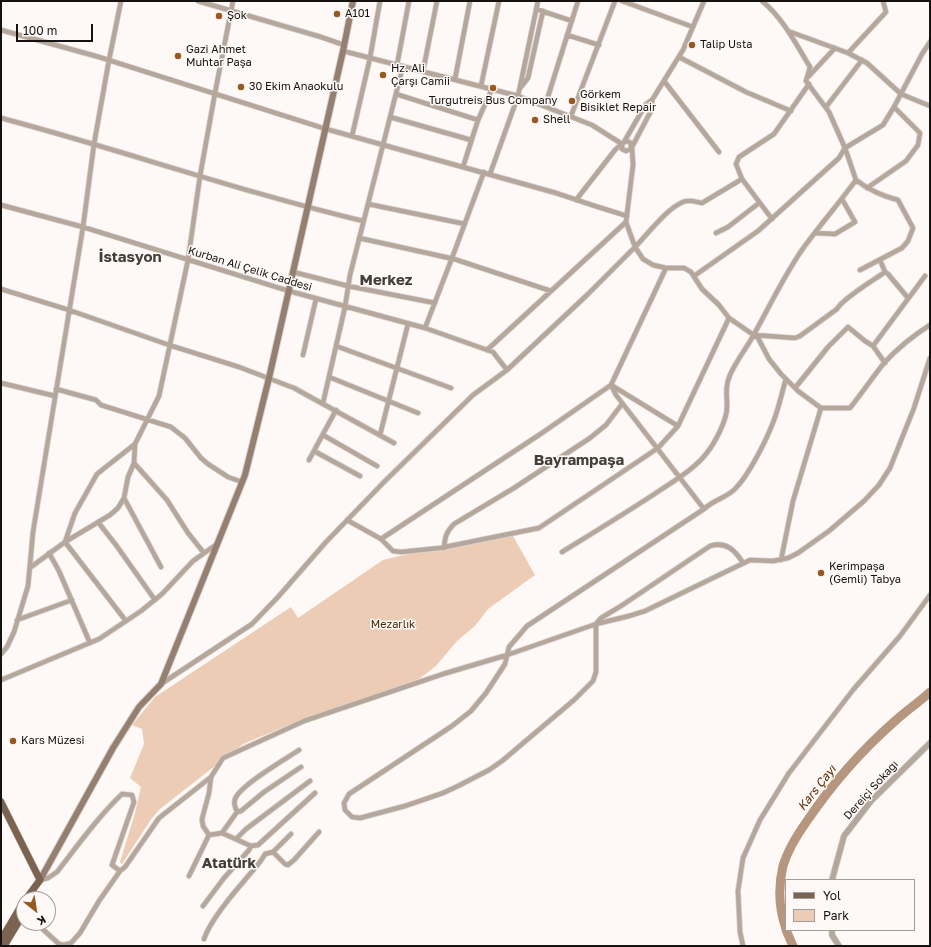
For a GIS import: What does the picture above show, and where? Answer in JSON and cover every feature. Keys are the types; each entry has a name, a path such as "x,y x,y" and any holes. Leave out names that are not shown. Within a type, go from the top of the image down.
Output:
{"main road":[{"path":"35,891 113,748 139,707 161,684 242,482 258,428 326,129 353,1"},
{"path":"1,802 40,880"},
{"path":"32,891 40,880"},
{"path":"1,940 3,931 16,913"},
{"path":"4,946 16,926"}],"street":[{"path":"1,654 6,647 17,620 28,586 33,532 83,227 94,144 109,60 122,1"},
{"path":"198,1 320,37 370,58 492,89 519,93 545,106 592,125 623,143 629,142 632,147 633,165 626,222 635,247 640,255 648,262 666,268 684,268 692,272 702,289 719,305 729,318 758,338 769,359 786,379 821,408 850,408 885,362 906,343 930,325"},
{"path":"31,566 65,542 110,516 118,508 124,498 128,477 134,463 136,444 159,396 188,260 200,176 233,1"},
{"path":"352,136 370,58 380,1"},
{"path":"397,65 409,1"},
{"path":"423,71 437,1"},
{"path":"454,79 470,1"},
{"path":"481,86 499,1"},
{"path":"490,174 519,93 536,9 536,1"},
{"path":"545,106 578,1"},
{"path":"571,116 615,1"},
{"path":"622,1 693,27"},
{"path":"576,200 615,150 623,143 646,104 652,100 679,57 704,1"},
{"path":"762,1 772,9 788,31 810,67 806,81 829,112 845,148 856,180 882,196 898,200 912,228 908,241 902,248 860,270"},
{"path":"848,52 886,12 883,1"},
{"path":"536,9 572,21"},
{"path":"519,93 528,78 543,11"},
{"path":"1,30 109,60 326,129 556,192 627,216"},
{"path":"788,31 848,52 867,63 901,94 930,106"},
{"path":"567,35 599,44"},
{"path":"694,276 749,239 839,158 845,148 883,125 930,42"},
{"path":"807,77 835,48"},
{"path":"679,57 746,92 791,111"},
{"path":"826,107 862,60"},
{"path":"323,403 363,221 384,145 403,66"},
{"path":"664,81 720,152"},
{"path":"772,219 742,179 736,164 739,157 774,134 809,84"},
{"path":"463,167 478,120 492,89"},
{"path":"396,94 478,120"},
{"path":"623,143 622,149 626,151 630,150 652,109 652,100"},
{"path":"867,188 906,161 918,144 920,133 894,107"},
{"path":"390,117 472,140"},
{"path":"1,118 94,144 308,208 363,221"},
{"path":"425,328 484,172"},
{"path":"161,684 252,624 347,520 473,395 508,370 586,296 666,214 684,202 689,201 702,203 742,179"},
{"path":"562,552 638,505 701,460 712,446 727,413 727,382 735,366 754,335 776,292 804,247 856,180"},
{"path":"814,233 835,234 855,222 842,199"},
{"path":"716,233 759,203"},
{"path":"368,204 465,224"},
{"name":"Kurban Ali Çelik Caddesi","path":"1,205 83,227 289,292 425,328 493,352 508,370"},
{"path":"487,350 626,222"},
{"path":"359,238 452,258 551,291"},
{"path":"880,260 885,272 908,298"},
{"path":"381,539 542,433 611,385 666,268"},
{"path":"293,272 348,286 435,303"},
{"path":"754,335 795,338 800,336 837,309 838,306 846,299 885,272"},
{"path":"873,346 908,298 920,285 925,276"},
{"path":"1,289 69,310 269,378 294,388 323,403 394,443"},
{"path":"303,355 316,299"},
{"path":"347,520 381,539 390,549 396,552 444,548 539,528 658,448 678,426 729,318"},
{"path":"380,435 408,324"},
{"path":"795,388 828,346 848,326 865,342 873,346 885,362"},
{"path":"336,346 451,388"},
{"path":"45,931 59,944 71,944 80,934 99,901 159,818 211,777 223,758 304,721 443,674 507,656 596,624 645,611 754,559 773,561 781,560 798,553 829,531 864,502 879,486 890,468 907,430 930,358"},
{"path":"329,377 418,413"},
{"path":"743,563 736,553 728,546 719,544 710,546 601,618 596,624 596,672 593,682 502,761 489,770 458,786 405,806 360,818 355,818 347,814 344,802 349,794 452,726 471,711 486,693 505,664 509,647 534,621 574,596 714,501 733,491 755,459 774,420 786,379"},
{"path":"1,383 55,396"},
{"path":"611,385 622,404 658,448 704,509"},
{"path":"611,385 678,426"},
{"path":"56,389 96,400 101,405 159,423 175,430 185,438 201,458 208,464 228,477 242,482"},
{"path":"444,548 447,532 454,524 514,488 590,438 606,425 622,404"},
{"path":"781,560 793,501 821,408"},
{"path":"309,460 336,410"},
{"path":"323,435 377,466"},
{"path":"65,542 75,512 97,474 136,444"},
{"path":"314,451 360,476"},
{"path":"134,463 167,500 188,533 204,553"},
{"path":"124,498 161,567"},
{"path":"98,522 155,600"},
{"path":"65,542 126,621"},
{"path":"1,680 99,639 155,600 193,561 218,543"},
{"path":"49,553 59,571 90,643"},
{"path":"743,946 740,932 738,891 743,858 760,820 789,773 853,690 900,636 930,595"},
{"path":"17,620 72,600"},
{"name":"Dereiçi Sokağı","path":"832,879 844,836 871,801 930,743"},
{"path":"236,812 234,803 236,796 250,783 299,750"},
{"path":"222,834 236,812 241,810 264,792 301,767"},
{"path":"209,835 203,826 202,819 209,793 211,777"},
{"path":"236,839 246,829 310,781"},
{"path":"209,835 222,834 251,846 258,845 315,793"},
{"path":"40,880 48,878 57,872 99,819 122,794 132,795 134,802 112,865 120,871"},
{"path":"273,852 285,864 288,865 319,832"},
{"path":"204,939 207,929 265,854 273,852 292,834"},
{"path":"189,876 209,835"},
{"path":"258,845 265,854"},
{"path":"203,906 251,846"},
{"path":"832,931 832,935 839,946"}],"green space":[{"name":"Mezarlık","path":"513,536 535,575 488,609 475,626 457,641 436,666 419,679 284,727 243,744 160,809 152,818 122,864 120,862 135,813 141,787 130,778 144,744 142,729 132,725 155,697 291,607 298,618 383,560 412,553 444,549"}],"waterway":[{"name":"Kars Çayı","path":"785,925 780,898 780,882 785,860 796,837 837,781 859,756 895,721 930,692"},
{"name":"Kars Çayı","path":"786,931 793,946"}],"place":[{"name":"A101","path":"337,14"},
{"name":"Şok","path":"219,16"},
{"name":"Talip Usta","path":"692,45"},
{"name":"Gazi Ahmet Muhtar Paşa","path":"178,56"},
{"name":"Hz. Ali Çarşı Camii","path":"383,75"},
{"name":"30 Ekim Anaokulu","path":"241,87"},
{"name":"Turgutreis Bus Company","path":"493,88"},
{"name":"Görkem Bisiklet Repair","path":"572,101"},
{"name":"Shell","path":"535,120"},
{"name":"Kerimpaşa (Gemli) Tabya","path":"821,573"},
{"name":"Kars Müzesi̇","path":"13,741"}],"district":[{"name":"İstasyon","path":"130,257"},
{"name":"Merkez","path":"386,280"},
{"name":"Bayrampaşa","path":"579,460"},
{"name":"Atatürk","path":"229,863"}]}
